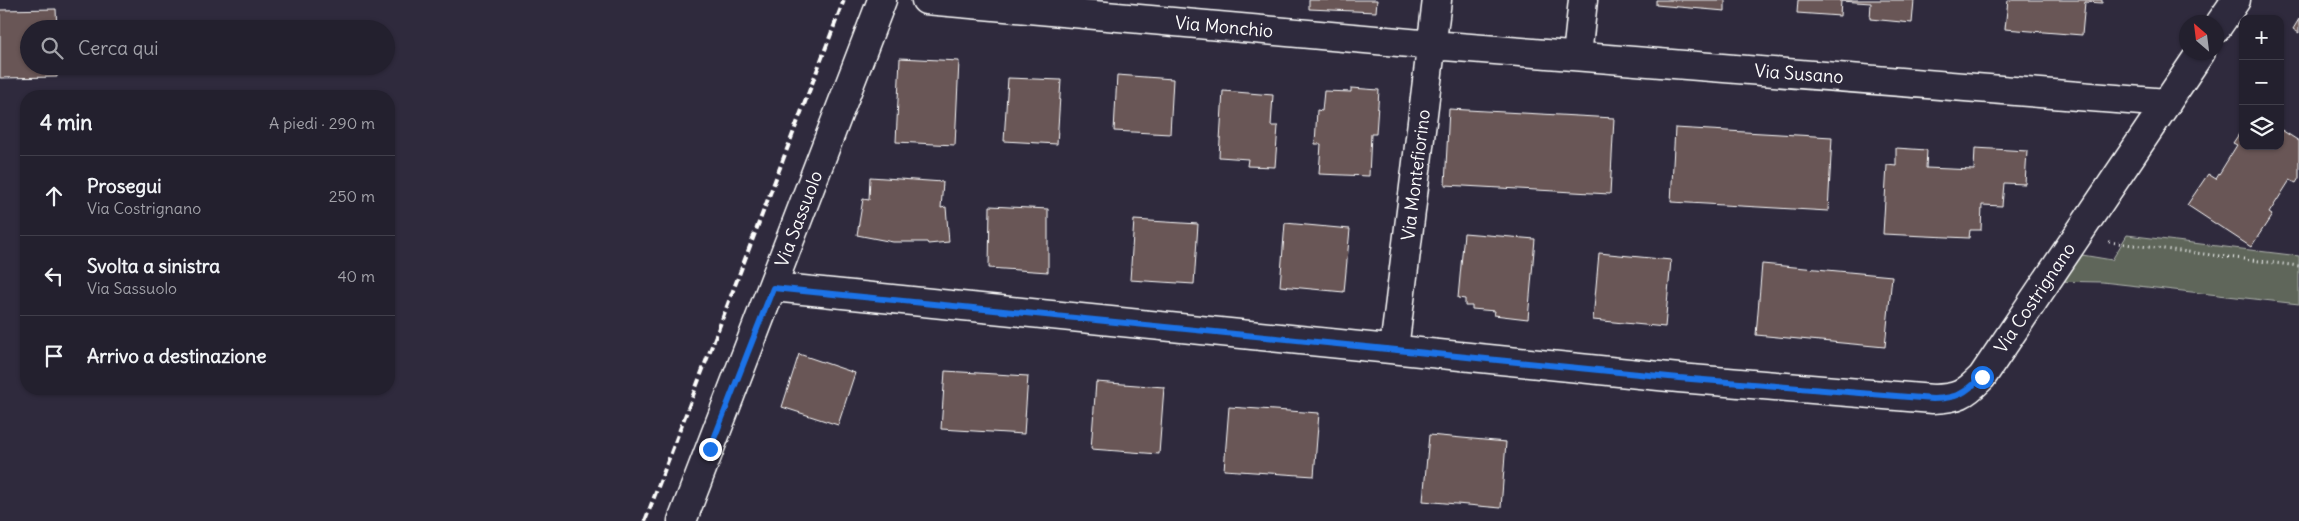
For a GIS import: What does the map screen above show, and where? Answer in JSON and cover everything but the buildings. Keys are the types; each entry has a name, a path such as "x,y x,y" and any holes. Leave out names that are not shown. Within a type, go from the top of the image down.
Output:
{"street":[{"name":"Via Sassuolo","path":"682,521 882,0"},
{"name":"Via Monchio","path":"926,0 1432,45"},
{"name":"Via Montefiorino","path":"1394,349 1437,0"},
{"path":"1577,56 1583,0"},
{"path":"2224,17 2236,0"},
{"name":"Via Susano","path":"1432,45 2167,103"},
{"path":"2167,103 2196,60"},
{"name":"Via Costrignano","path":"773,288 1679,378 1933,399 1952,398 1966,392 1982,377 2167,103"}],"path":[{"path":"2076,238 2299,266"}],"green space":[{"path":"2127,235 2299,256 2299,304 2102,282 2051,281 2070,253 2112,260"}],"railway":[{"path":"645,521 844,0"}],"route":[{"path":"710,449 773,288 1679,378 1933,399 1952,398 1966,392 1982,377"}]}
